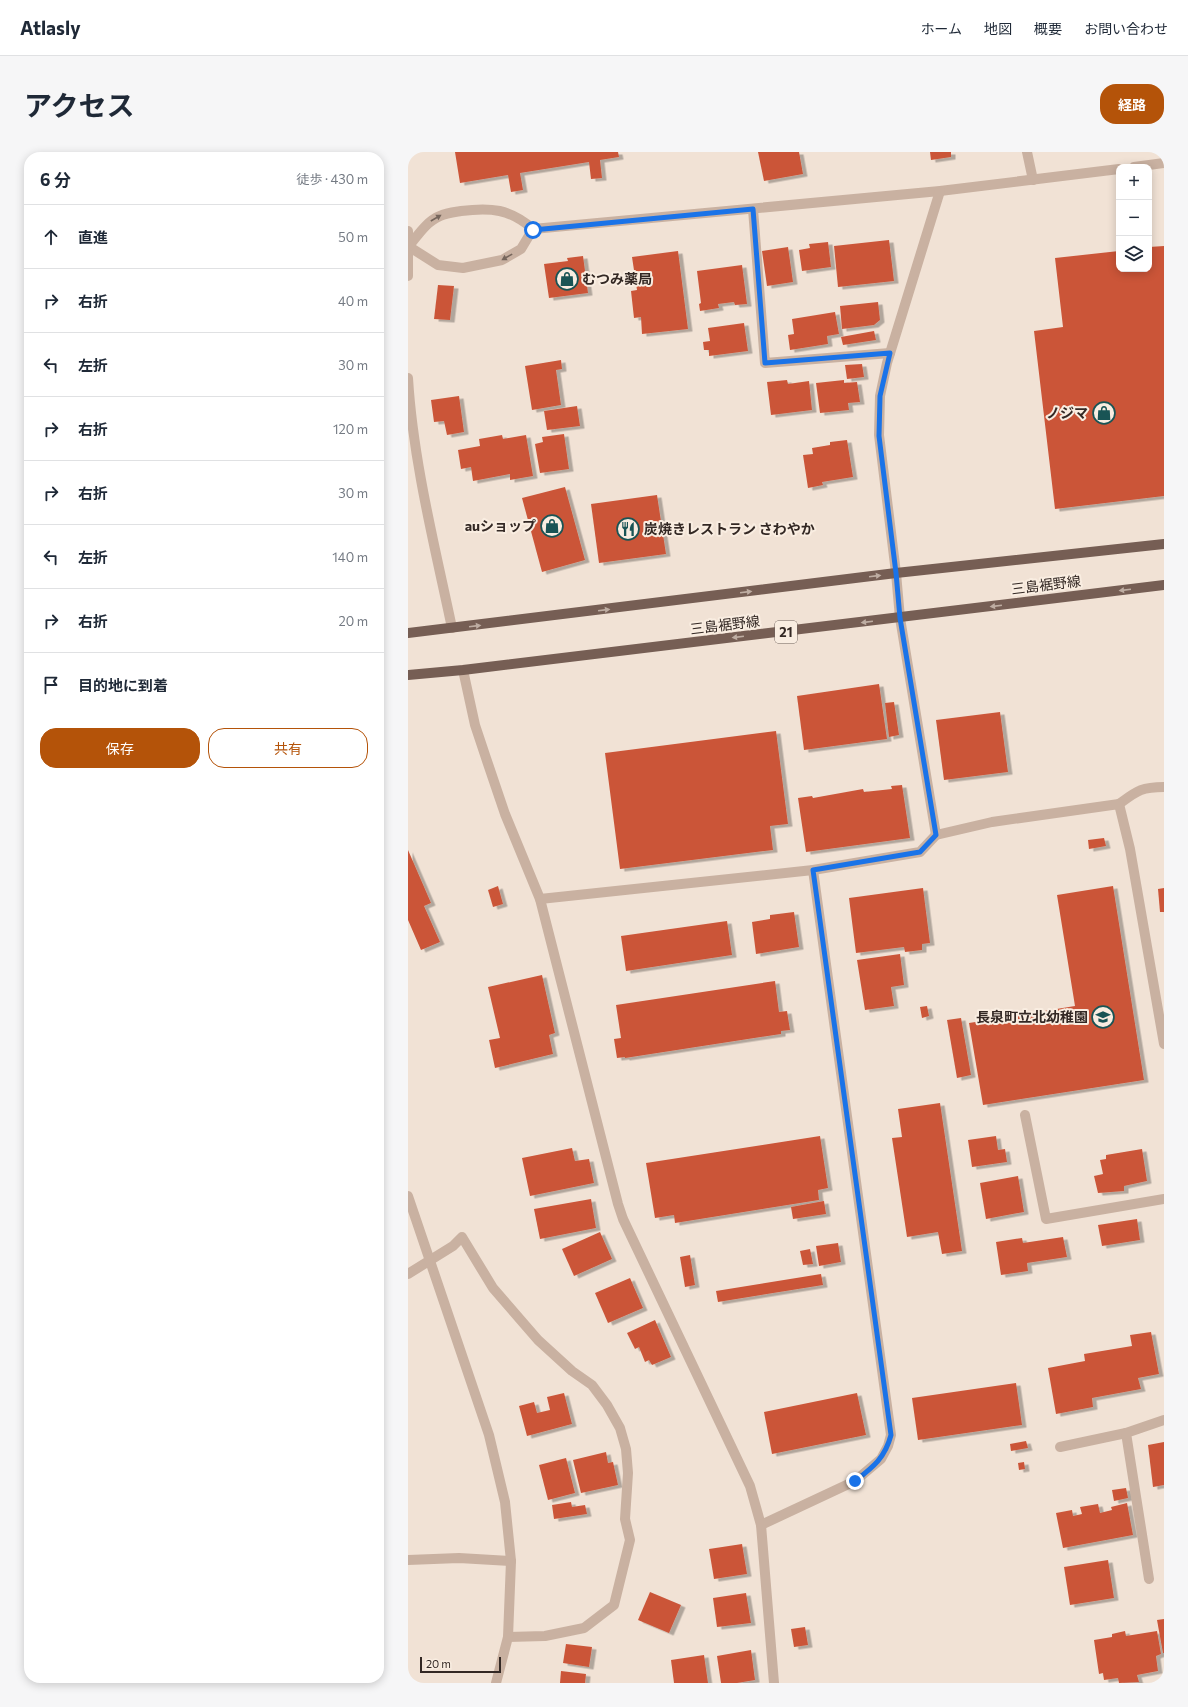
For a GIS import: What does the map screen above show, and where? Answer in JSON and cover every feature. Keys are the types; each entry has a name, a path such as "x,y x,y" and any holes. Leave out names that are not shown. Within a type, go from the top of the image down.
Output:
{"main road":[{"name":"三島裾野線","path":"408,633 896,573 1164,544"},
{"name":"三島裾野線","path":"408,675 463,670 900,618 1164,585"}],"street":[{"path":"1027,152 1033,180"},
{"path":"1152,165 1164,163"},
{"path":"408,246 428,223 440,215 476,209 504,212 520,218 533,230 940,192 1116,169"},
{"path":"936,835 900,618 879,436 880,396 890,353 940,192"},
{"path":"753,209 765,363 890,353"},
{"path":"408,246 438,265 463,268 502,260 521,249 533,230"},
{"path":"408,232 408,276"},
{"path":"408,378 410,413 452,628"},
{"path":"463,670 475,725 486,758 505,814 540,899 623,1219 750,1486 761,1525 774,1683"},
{"path":"540,899 696,881 813,870 920,852 936,835 992,822 1119,804 1139,790 1148,787 1164,787"},
{"path":"1119,804 1130,849 1164,1044"},
{"path":"761,1525 855,1481 881,1459 888,1446 891,1435 813,870"},
{"path":"1025,1115 1046,1219 1164,1199"},
{"path":"408,1196 489,1435 505,1502 511,1561 508,1637 496,1683"},
{"path":"408,1274 454,1246 462,1237 493,1288 538,1340 572,1371 592,1385 620,1428 626,1449 628,1473 625,1519 630,1540 614,1605 584,1628 546,1636 508,1637"},
{"path":"1060,1447 1126,1433 1164,1420"},
{"path":"1126,1433 1149,1579"},
{"path":"408,1560 459,1558 511,1561"}],"building":[{"path":"455,152 618,152 619,157 600,160 602,178 591,179 589,162 520,173 523,190 511,192 508,175 460,183"},
{"path":"758,152 799,152 803,174 764,181"},
{"path":"930,152 951,152 951,157 931,160"},
{"path":"889,240 894,281 838,287 834,246"},
{"path":"828,242 831,267 802,271 799,250 810,248 809,244"},
{"name":"ノジマ","path":"1164,246 1164,496 1055,509 1034,331 1063,327 1055,258 1116,251 1116,272 1152,272 1152,247"},
{"path":"788,247 793,282 767,286 762,251"},
{"path":"678,251 688,329 642,334 641,317 634,318 631,291 637,290 632,257"},
{"path":"583,256 588,293 549,298 544,264 568,261 567,258"},
{"path":"742,265 747,304 735,305 734,302 718,304 719,308 700,311 699,304 701,303 697,271"},
{"path":"438,285 454,286 450,320 434,319"},
{"path":"878,302 880,320 874,325 842,329 840,306"},
{"path":"835,312 839,334 827,336 828,344 790,350 788,335 794,334 792,319"},
{"path":"744,323 748,351 709,356 709,350 704,350 703,342 710,341 708,328"},
{"path":"874,331 876,340 843,345 841,337"},
{"path":"561,360 562,369 556,370 561,405 532,410 525,366"},
{"path":"862,364 864,377 847,379 845,365"},
{"path":"787,380 788,384 809,381 812,410 771,415 767,382"},
{"path":"844,380 844,383 857,382 860,402 848,403 849,410 820,413 816,383"},
{"path":"459,396 464,432 447,435 444,421 434,422 431,400"},
{"path":"577,406 580,426 547,430 544,411"},
{"path":"564,434 569,469 540,473 535,444 543,442 542,437"},
{"path":"502,435 503,439 526,435 533,476 510,480 510,474 473,481 471,467 461,469 458,450 480,446 479,439"},
{"path":"847,440 853,477 822,482 823,485 808,488 803,455 813,454 812,448 830,445 830,442"},
{"path":"565,487 585,560 542,572 522,498"},
{"name":"炭焼きレストラン さわやか","path":"657,495 666,554 599,563 591,504"},
{"path":"879,684 887,739 804,750 797,696"},
{"path":"894,702 899,735 889,737 885,703"},
{"path":"1000,712 1008,772 944,780 936,720"},
{"path":"776,731 788,824 770,826 773,850 620,869 605,753"},
{"path":"902,785 910,838 806,852 798,798 812,796 813,798 863,789 864,792 892,789 891,786"},
{"path":"1104,838 1106,846 1089,849 1088,840"},
{"path":"408,850 431,903 424,906 440,942 421,950 408,920"},
{"path":"498,886 503,904 493,907 488,890"},
{"path":"1113,886 1144,1080 983,1105 969,1023 1075,1006 1057,895"},
{"path":"923,888 930,943 922,944 922,950 905,952 904,947 856,953 849,898"},
{"path":"1164,888 1164,912 1160,912 1158,889"},
{"path":"794,912 799,947 756,954 752,922 770,919 770,915"},
{"path":"727,921 732,955 626,971 621,936"},
{"path":"900,954 904,985 891,987 894,1006 865,1010 857,960"},
{"path":"542,975 555,1033 549,1035 553,1054 495,1068 489,1040 500,1038 488,987"},
{"path":"775,981 779,1012 787,1011 790,1030 781,1031 781,1034 617,1058 614,1039 621,1038 616,1005"},
{"path":"927,1006 929,1016 922,1018 920,1007"},
{"path":"961,1018 971,1075 957,1078 947,1020"},
{"path":"940,1103 962,1251 942,1254 938,1232 907,1237 892,1138 902,1137 898,1109"},
{"path":"820,1136 828,1188 818,1190 819,1200 675,1223 674,1215 655,1218 646,1163"},
{"path":"996,1136 998,1150 1005,1149 1007,1162 972,1167 968,1140"},
{"path":"572,1148 575,1161 589,1159 594,1183 530,1196 522,1158"},
{"path":"1142,1149 1147,1181 1124,1186 1124,1191 1098,1193 1094,1176 1103,1174 1100,1160 1106,1159 1106,1155"},
{"path":"1018,1176 1024,1212 986,1219 980,1183"},
{"path":"591,1199 596,1228 540,1239 534,1209"},
{"path":"824,1201 826,1214 793,1219 791,1207"},
{"path":"1137,1219 1140,1240 1102,1246 1098,1225"},
{"path":"600,1232 612,1259 574,1276 562,1249"},
{"path":"1063,1237 1067,1257 1027,1263 1028,1271 1001,1275 996,1242 1022,1238 1023,1243"},
{"path":"838,1243 841,1262 819,1266 816,1246"},
{"path":"810,1249 813,1264 803,1265 800,1251"},
{"path":"690,1255 695,1285 685,1287 680,1257"},
{"path":"821,1274 823,1285 718,1302 716,1291"},
{"path":"630,1278 643,1308 608,1323 595,1293"},
{"path":"655,1320 671,1357 652,1365 649,1360 645,1362 639,1347 635,1349 627,1333"},
{"path":"1151,1332 1159,1374 1138,1378 1141,1389 1092,1398 1093,1407 1056,1414 1048,1368 1085,1361 1084,1354 1132,1346 1130,1335"},
{"path":"1016,1383 1022,1425 918,1440 912,1398"},
{"path":"564,1393 572,1424 527,1436 519,1406 534,1402 537,1413 550,1410 547,1397"},
{"path":"857,1393 866,1435 772,1454 764,1412"},
{"path":"1026,1441 1028,1448 1011,1451 1010,1444"},
{"path":"1164,1442 1164,1485 1153,1487 1148,1445"},
{"path":"606,1452 608,1463 613,1462 618,1485 581,1493 573,1460"},
{"path":"566,1458 575,1493 548,1500 539,1465"},
{"path":"1024,1462 1025,1469 1019,1470 1018,1463"},
{"path":"1126,1488 1128,1498 1114,1501 1112,1490"},
{"path":"571,1502 572,1507 585,1505 587,1514 554,1519 552,1505"},
{"path":"1127,1503 1133,1535 1063,1548 1056,1513 1072,1510 1073,1516 1082,1514 1080,1507 1098,1504 1100,1513 1112,1510 1111,1507"},
{"path":"742,1544 747,1574 714,1579 709,1549"},
{"path":"1108,1560 1114,1598 1070,1605 1064,1567"},
{"path":"650,1592 681,1605 669,1633 638,1620"},
{"path":"746,1593 751,1623 717,1627 713,1598"},
{"path":"1164,1619 1164,1653 1163,1653 1157,1620"},
{"path":"805,1627 808,1645 794,1647 791,1629"},
{"path":"1125,1631 1126,1636 1157,1631 1161,1654 1156,1656 1158,1671 1137,1675 1139,1682 1119,1683 1118,1678 1104,1680 1103,1673 1099,1674 1094,1640 1112,1637 1112,1634"},
{"path":"566,1644 592,1647 589,1667 563,1663"},
{"path":"751,1650 755,1680 737,1683 721,1683 717,1656"},
{"path":"704,1655 708,1683 674,1683 671,1660"},
{"path":"561,1671 586,1674 585,1683 560,1683"}],"place":[{"name":"むつみ薬局","path":"567,279"},
{"name":"ノジマ","path":"1104,413"},
{"name":"auショップ","path":"552,526"},
{"name":"炭焼きレストラン さわやか","path":"628,529"},
{"name":"長泉町立北幼稚園","path":"1103,1017"}],"route":[{"path":"533,230 753,209 765,363 890,353 880,396 879,436 900,618 936,835 920,852 813,870 891,1435 888,1446 881,1459 855,1481"}]}
